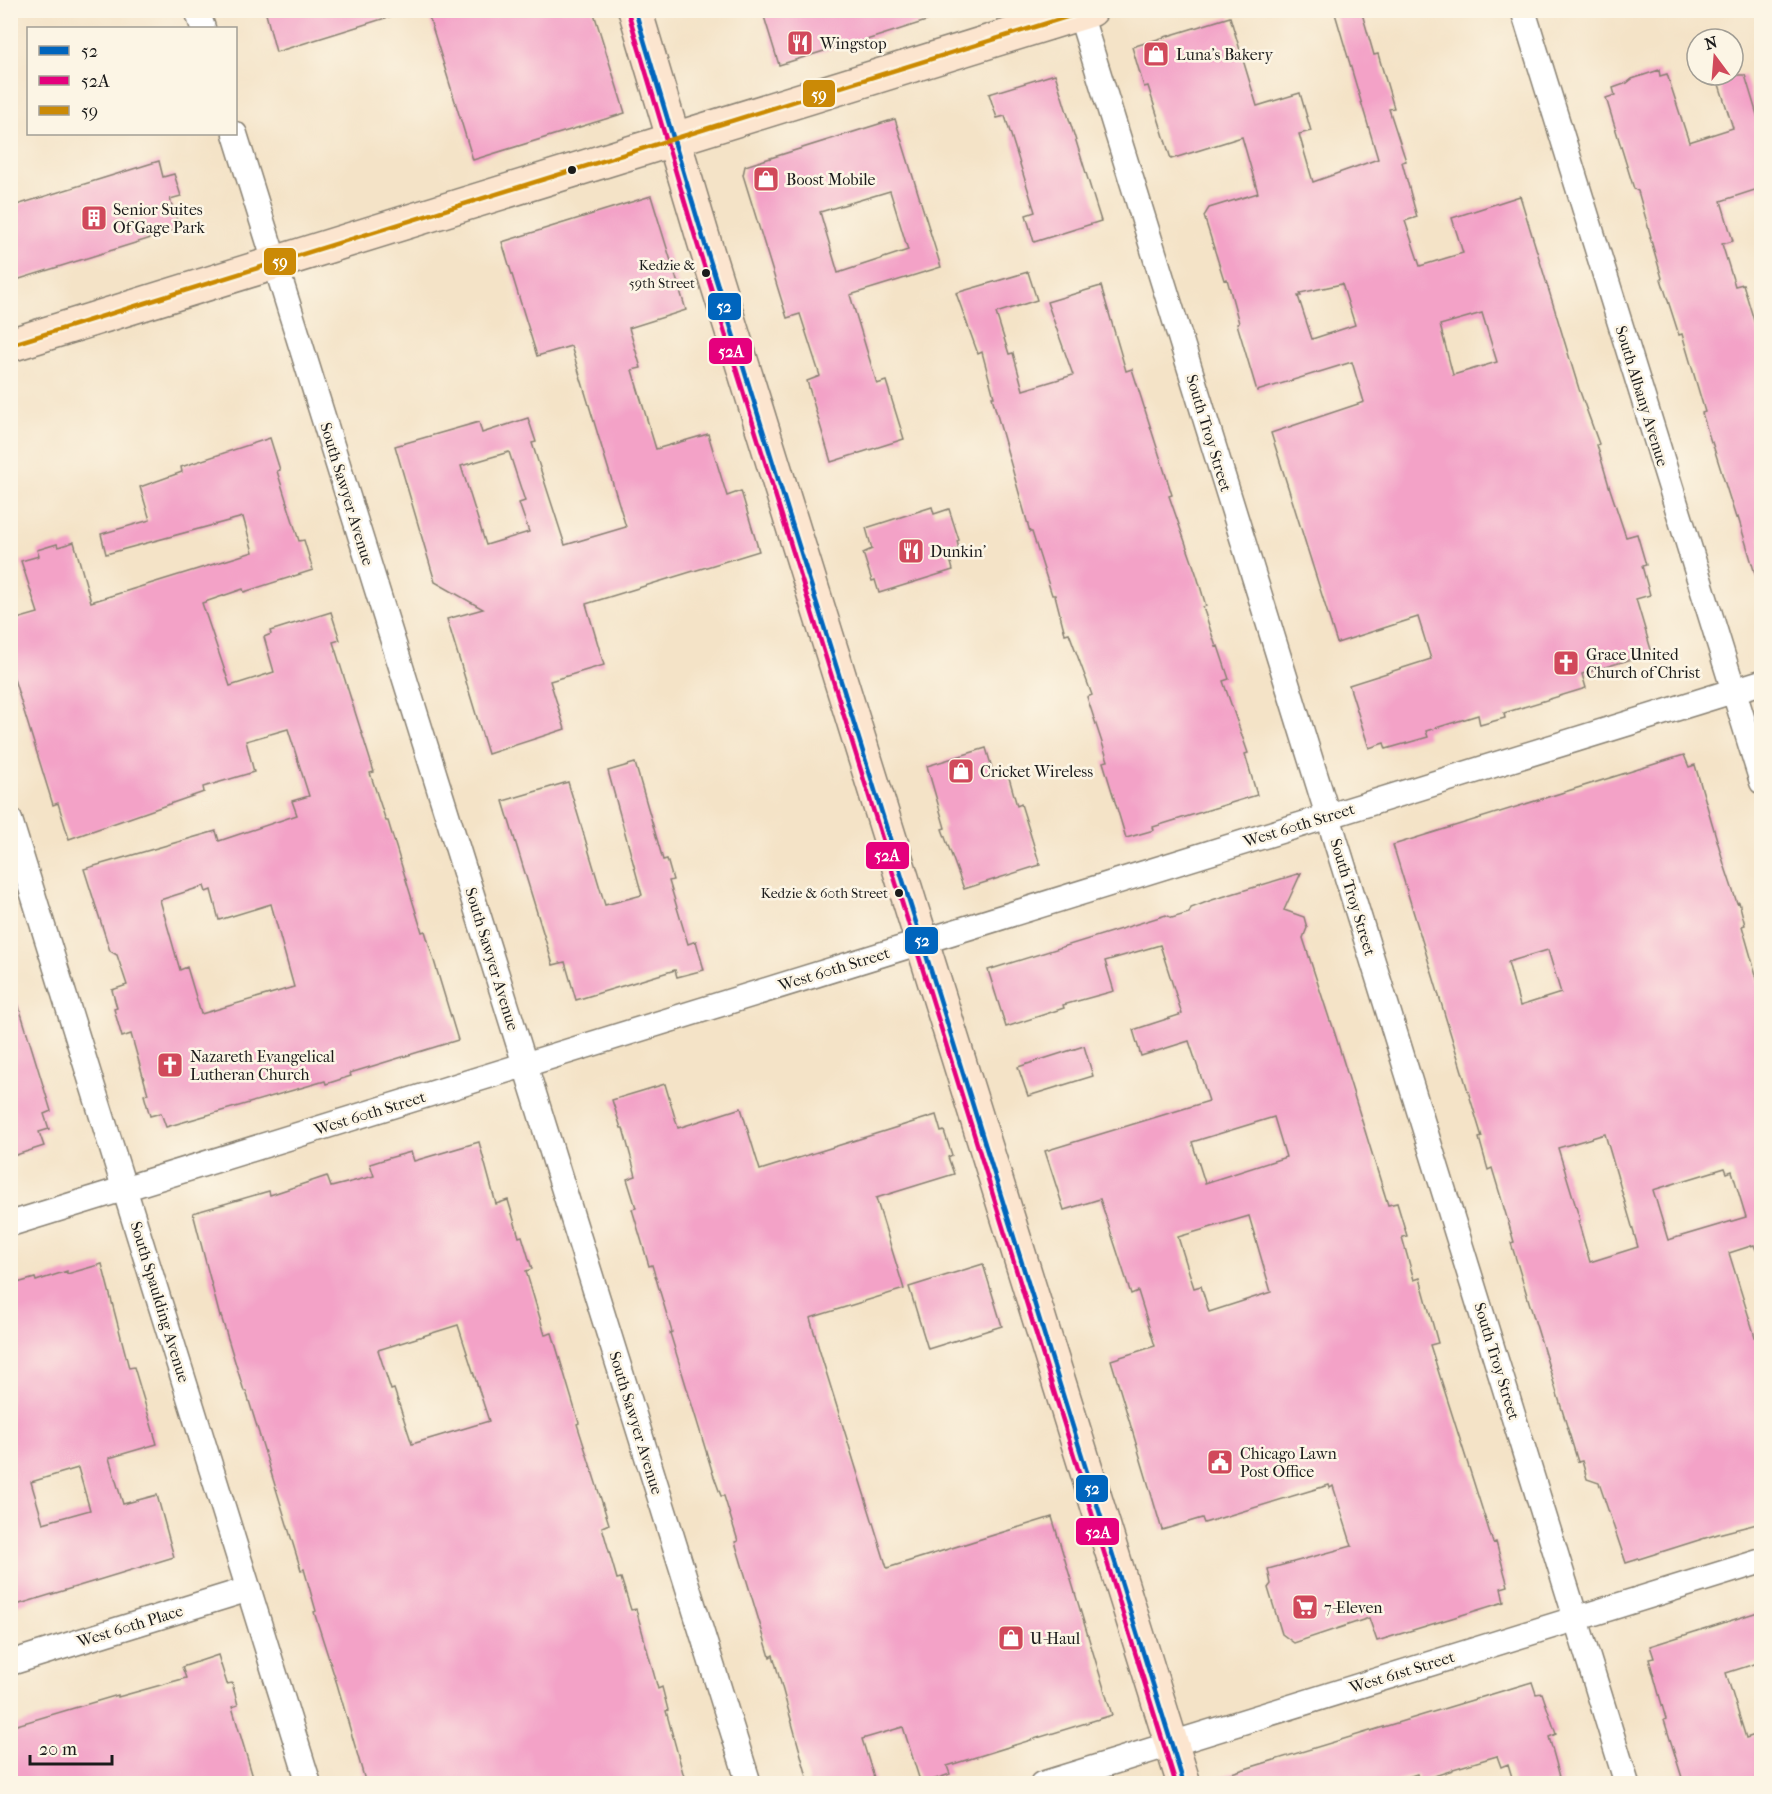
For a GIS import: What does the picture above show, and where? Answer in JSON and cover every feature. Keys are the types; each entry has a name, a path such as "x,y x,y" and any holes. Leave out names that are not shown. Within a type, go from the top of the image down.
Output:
{"main road":[{"path":"635,10 1184,1784"},
{"path":"10,345 1083,12"}],"street":[{"path":"197,10 202,27"},
{"name":"South Albany Avenue","path":"1523,10 1761,782"},
{"name":"South Troy Street","path":"1083,12 1627,1784"},
{"name":"South Sawyer Avenue","path":"235,135 749,1784"},
{"name":"West 60th Street","path":"10,1224 1761,682"},
{"name":"South Spaulding Avenue","path":"10,820 309,1784"},
{"name":"West 61st Street","path":"1042,1784 1761,1561"},
{"name":"West 60th Place","path":"10,1663 249,1589"}],"building":[{"path":"265,10 392,10 392,16 276,52"},
{"path":"427,10 593,10 625,113 473,160"},
{"path":"762,10 942,10 942,16 779,65"},
{"path":"1334,10 1361,10 1374,55 1378,54 1394,108 1389,109 1406,161 1402,162 1417,217 1405,221 1420,266 1463,253 1452,218 1520,196 1579,389 1599,444 1597,445 1626,537 1637,534 1646,565 1642,566 1650,595 1636,599 1652,653 1582,674 1586,688 1504,713 1505,718 1480,725 1478,715 1426,731 1428,737 1386,749 1384,743 1369,748 1349,685 1431,659 1418,617 1337,643 1271,433 1364,402 1352,362 1257,391 1237,324 1239,323 1227,279 1224,280 1204,216 1209,208 1258,193 1242,137 1171,159 1148,86 1144,87 1132,47 1230,17 1257,106 1300,93 1311,131 1299,134 1313,182 1378,159","holes":["1342,284 1355,325 1312,339 1298,296 1301,296 1300,293","1482,313 1497,362 1453,375 1440,325"]},
{"path":"1659,70 1660,76 1667,74 1689,142 1733,128 1720,87 1745,87 1745,75 1761,128 1761,188 1721,201 1733,241 1722,244 1735,286 1743,284 1761,344 1761,576 1756,577 1738,517 1736,518 1711,442 1702,413 1705,412 1682,334 1679,335 1661,279 1638,191 1634,189 1606,98 1615,95 1613,88"},
{"path":"1055,74 1101,221 1034,242 1026,215 1035,212 1005,116 997,118 989,94"},
{"path":"895,119 941,267 850,295 877,384 886,381 904,439 831,462 807,381 820,376 800,314 787,318 743,175 745,166","holes":["890,191 908,250 838,273 820,212"]},
{"name":"Senior Suites Of Gage Park","path":"159,161 163,177 174,174 181,196 170,199 180,229 10,282 10,207"},
{"path":"651,196 686,310 629,328 641,368 632,370 656,449 708,434 727,496 741,491 759,551 586,604 604,665 550,681 565,729 488,754 447,619 483,609 435,582 395,446 479,422 482,433 528,418 536,442 532,443 565,545 626,527 571,346 537,356 502,242","holes":["509,452 525,501 519,503 529,532 486,545 461,466"]},
{"path":"1028,272 1037,300 996,313 1009,354 1013,353 1023,390 1073,375 1047,302 1101,286 1126,371 1132,369 1172,495 1169,496 1206,606 1203,607 1229,679 1223,681 1248,753 1245,754 1257,795 1153,827 1154,830 1126,838 1103,762 1108,761 1087,697 1092,695 1069,633 1065,634 1055,595 1052,595 1032,532 1030,532 992,397 994,397 982,352 978,354 956,293"},
{"path":"270,438 280,470 277,471 299,541 304,540 313,570 202,603 230,686 274,672 264,637 271,634 270,631 331,612 340,640 333,642 374,772 370,773 386,821 388,821 422,932 425,931 458,1040 350,1073 351,1076 326,1084 325,1081 166,1127 161,1113 150,1116 144,1095 148,1094 131,1034 122,1037 114,1009 117,1008 112,990 127,985 117,955 110,951 84,869 216,831 219,841 297,815 292,801 309,796 288,729 246,741 254,772 203,787 204,792 69,839 58,803 53,805 10,666 10,621 38,613 21,561 39,556 37,550 57,544 58,547 74,542 91,602 253,552 243,517 106,554 101,534 150,520 140,487 182,472 181,467","holes":["204,886 206,892 211,890 219,920 271,904 294,987 201,1014 187,967 180,970 160,900"]},
{"name":"Dunkin'","path":"932,507 934,514 949,509 959,540 957,541 959,549 948,552 953,570 879,593 875,580 872,581 863,553 872,549 866,528"},
{"path":"986,748 995,778 1008,774 1017,806 1021,804 1040,865 964,889 942,829 945,828 927,766"},
{"path":"1684,755 1689,767 1695,765 1724,864 1737,903 1739,902 1745,925 1742,926 1761,992 1761,1250 1756,1250 1754,1245 1729,1253 1761,1356 1761,1523 1626,1563 1599,1483 1587,1479 1582,1461 1578,1462 1511,1243 1514,1242 1492,1168 1488,1170 1479,1138 1482,1137 1393,845","holes":["1548,950 1561,993 1520,1006 1508,962","1605,1134 1638,1247 1590,1262 1558,1148","1725,1168 1727,1173 1732,1171 1746,1217 1668,1240 1653,1190"]},
{"path":"635,763 663,860 667,859 673,880 669,881 688,944 696,941 704,970 677,977 675,970 576,1000 565,962 553,965 503,801 568,782 605,905 642,895 608,771"},
{"path":"1301,873 1284,910 1304,917 1307,928 1303,938 1388,1205 1397,1203 1407,1236 1402,1237 1414,1280 1420,1278 1438,1343 1430,1345 1493,1543 1496,1542 1508,1586 1501,1588 1504,1602 1377,1641 1369,1618 1294,1643 1282,1634 1268,1588 1271,1584 1268,1569 1352,1546 1333,1486 1330,1488 1329,1485 1204,1523 1202,1518 1162,1530 1111,1360 1155,1346 1138,1291 1131,1294 1100,1199 1064,1210 1045,1151 1209,1101 1189,1041 1141,1056 1133,1030 1182,1014 1160,945 1105,961 1114,991 1063,1005 1064,1008 1006,1027 988,970 1166,915 1172,918 1189,913 1191,908","holes":["1274,1117 1286,1157 1205,1183 1192,1142","1249,1216 1271,1292 1209,1312 1201,1286 1194,1288 1178,1237"]},
{"path":"16,997 51,1111 44,1114 49,1129 39,1132 44,1146 10,1157 10,998"},
{"path":"1084,1046 1093,1076 1028,1096 1018,1067"},
{"path":"665,1084 678,1128 741,1108 760,1170 936,1115 952,1155 948,1157 954,1174 876,1198 904,1289 810,1318 819,1349 887,1568 1052,1517 1112,1715 947,1766 950,1774 921,1784 903,1727 862,1739 876,1784 809,1784 773,1655 770,1657 735,1542 738,1541 724,1496 721,1496 713,1474 652,1265 649,1266 632,1209 636,1208 627,1179 636,1176 623,1128 621,1128 612,1100"},
{"path":"479,1142 496,1204 508,1200 532,1269 526,1271 545,1335 552,1333 579,1423 577,1424 609,1524 602,1527 617,1579 621,1578 631,1610 636,1609 658,1689 662,1687 668,1710 666,1711 686,1784 366,1784 314,1612 316,1611 304,1569 301,1570 246,1391 244,1391 220,1317 193,1213 269,1191 270,1195 327,1176 331,1187 374,1176 370,1164 411,1152 414,1161","holes":["458,1325 489,1421 412,1444 378,1350"]},
{"path":"102,1264 129,1368 134,1367 157,1444 109,1458 123,1504 157,1495 174,1557 10,1607 10,1285 35,1278 36,1281 67,1271 67,1274","holes":["78,1468 90,1510 43,1523 31,1482"]},
{"path":"983,1264 1002,1326 928,1349 909,1287"},
{"path":"1761,1611 1761,1662 1726,1673 1746,1738 1761,1733 1761,1784 1684,1784 1664,1720 1666,1719 1649,1659 1654,1658 1650,1646"},
{"path":"218,1655 227,1684 232,1683 238,1705 232,1707 255,1784 10,1784 10,1727 118,1695 118,1697 186,1678 182,1667"},
{"path":"1532,1682 1536,1694 1542,1693 1556,1734 1549,1737 1562,1784 1514,1784 1508,1764 1501,1767 1497,1756 1419,1781 1417,1774 1387,1784 1216,1784 1215,1778"}],"transit line":[{"name":"52","path":"635,10 704,241 1184,1784"},
{"name":"59","path":"10,345 1089,10"},
{"name":"52A","path":"628,12 697,243 1176,1784"}],"place":[{"name":"Wingstop","path":"800,43"},
{"name":"Luna’s Bakery","path":"1156,54"},
{"name":"Boost Mobile","path":"766,179"},
{"name":"Senior Suites Of Gage Park","path":"94,218"},
{"name":"Kedzie & 59th Street","path":"706,273"},
{"name":"Dunkin'","path":"911,551"},
{"name":"Grace United Church of Christ","path":"1566,663"},
{"name":"Cricket Wireless","path":"961,771"},
{"name":"Kedzie & 60th Street","path":"899,893"},
{"name":"Nazareth Evangelical Lutheran Church","path":"170,1065"},
{"name":"Chicago Lawn Post Office","path":"1220,1462"},
{"name":"7-Eleven","path":"1305,1607"},
{"name":"U-Haul","path":"1011,1638"}]}
